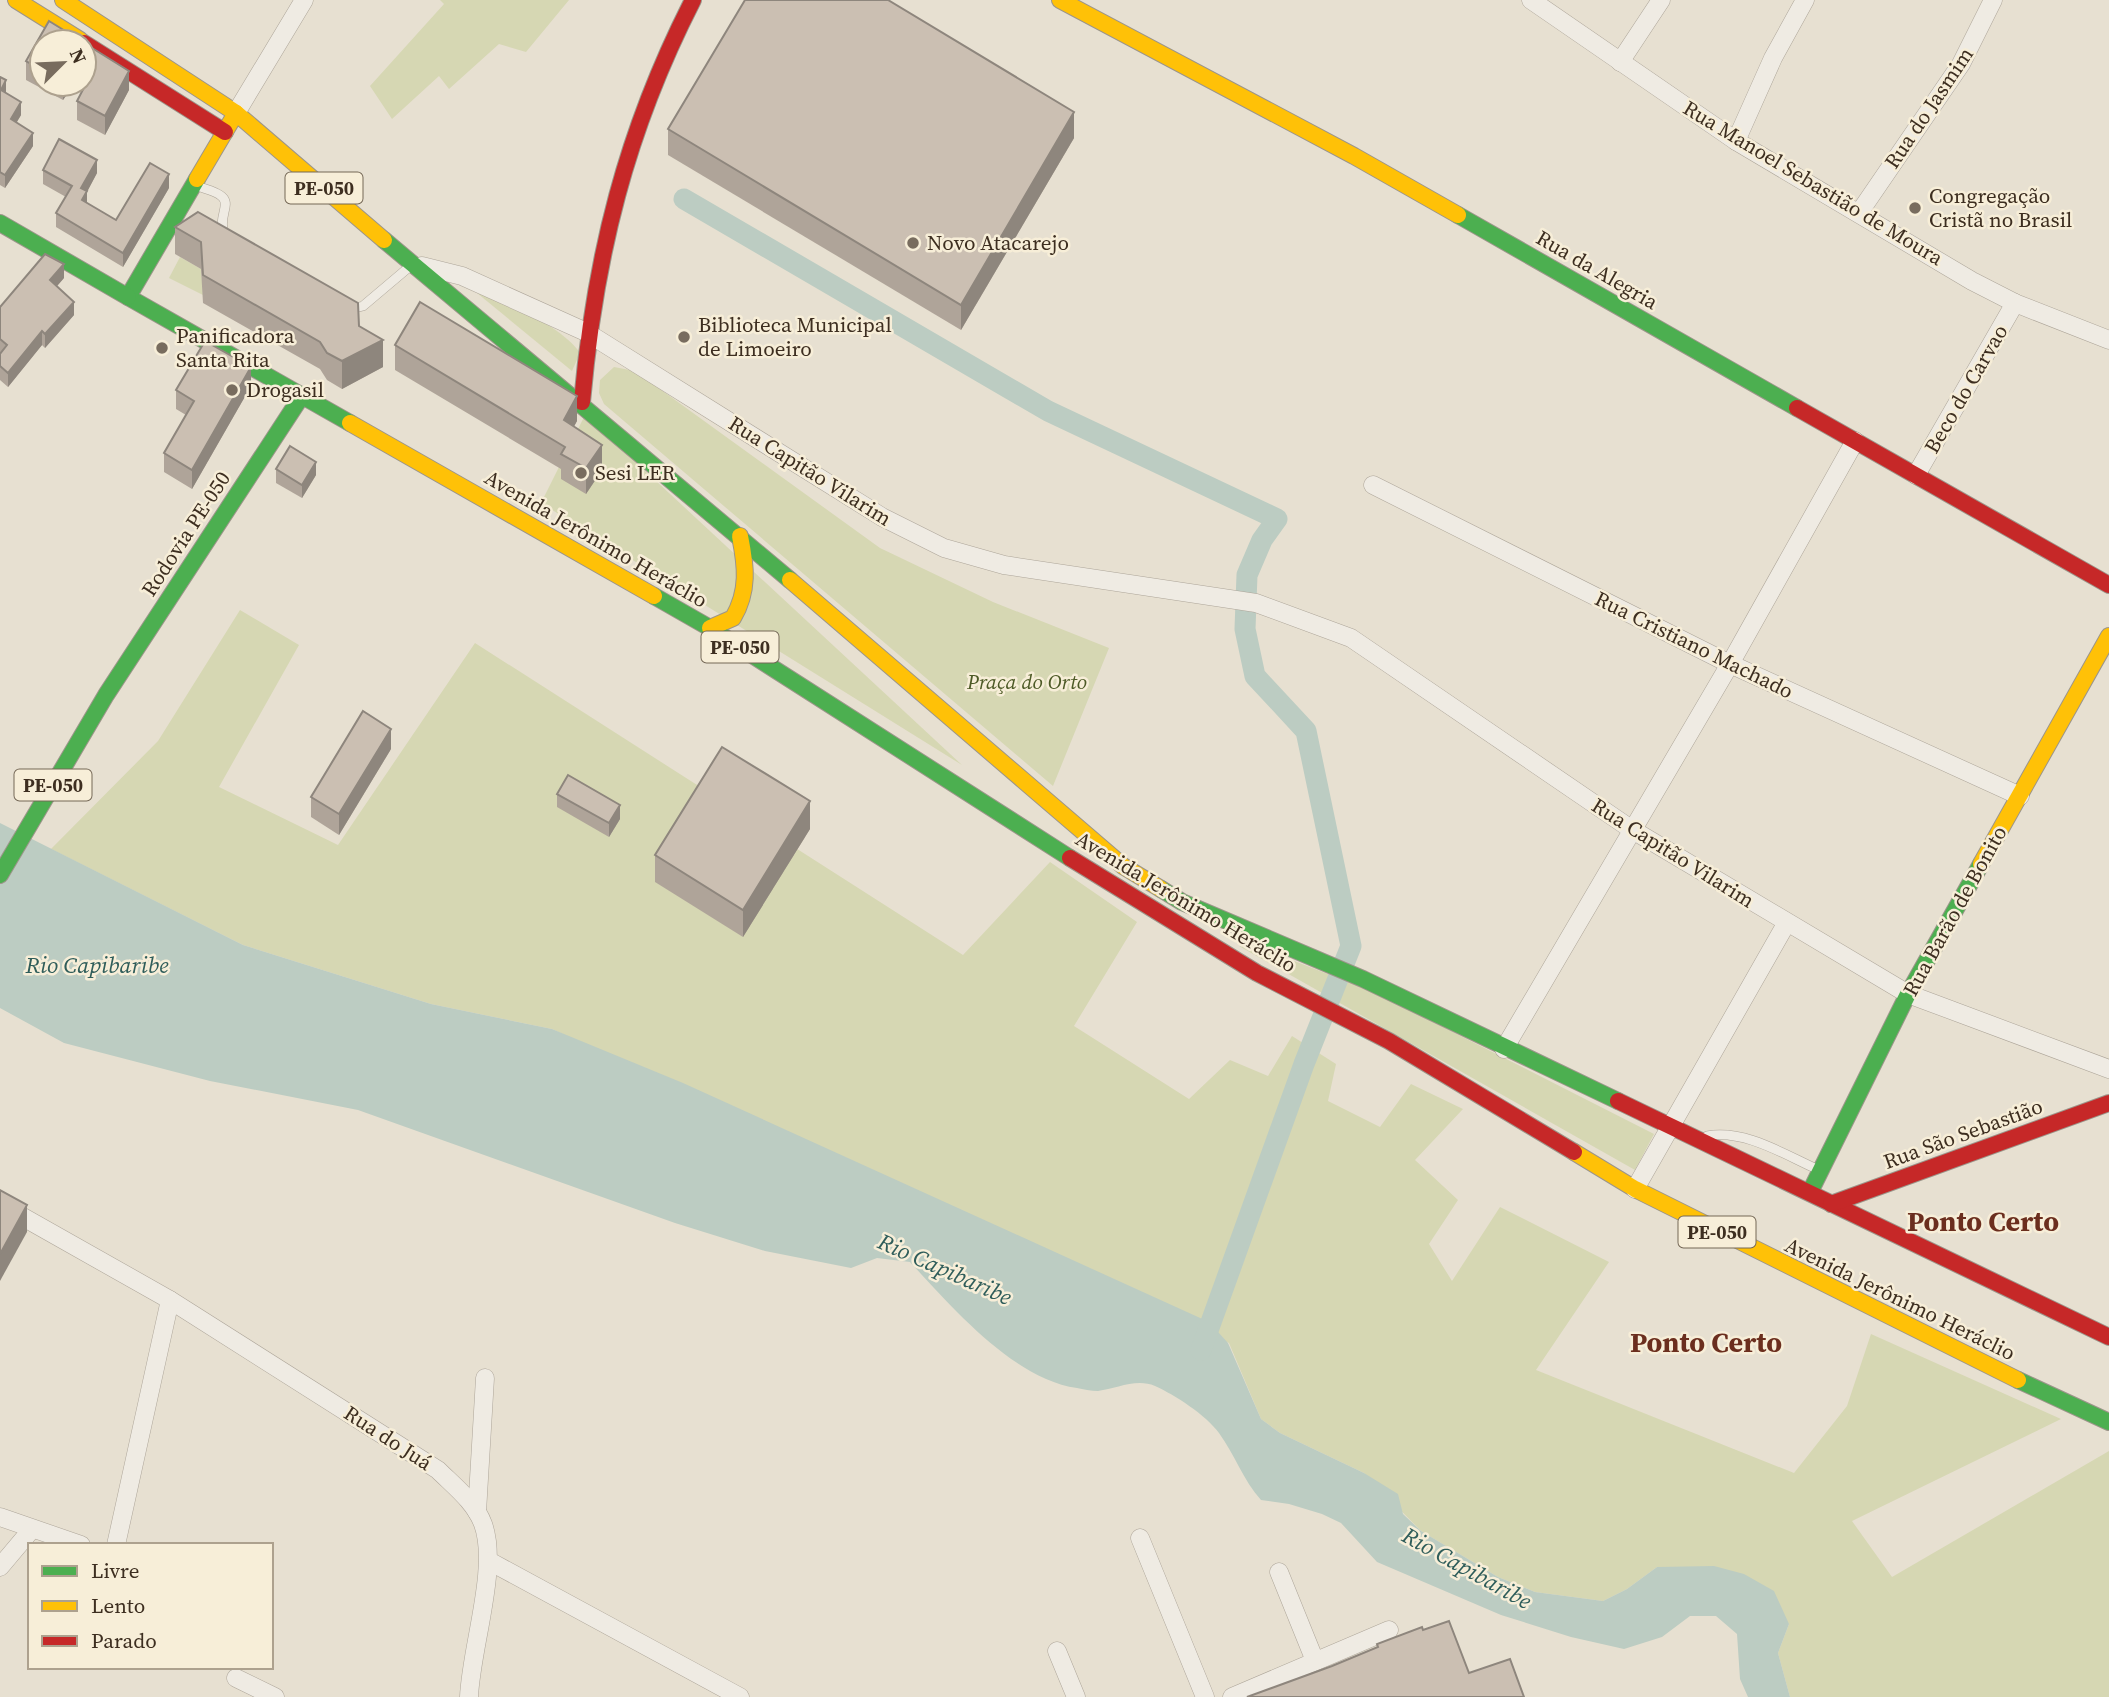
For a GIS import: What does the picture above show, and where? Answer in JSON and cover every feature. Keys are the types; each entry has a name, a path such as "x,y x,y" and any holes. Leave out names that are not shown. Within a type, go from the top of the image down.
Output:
{"main road":[{"path":"16,0 60,28"},
{"path":"0,223 128,297 236,113 64,0"},
{"path":"582,402 586,332 601,254 632,134 650,85 694,0"},
{"name":"Rua da Alegria","path":"1060,0 1354,156 2109,585"},
{"path":"98,52 225,132"},
{"name":"PE-050","path":"236,113 412,264"},
{"name":"Avenida Jerônimo Heráclio","path":"412,264 582,402 1123,866 1182,902 1329,963 1504,1049 1674,1125 1831,1204 2109,1337"},
{"name":"PE-050","path":"128,297 301,397"},
{"name":"Avenida Jerônimo Heráclio","path":"301,397 710,628 1165,919 1257,973 1339,1013 1513,1113 1635,1189 1970,1359 2109,1422"},
{"name":"Rodovia PE-050","path":"0,875 106,695 301,397"},
{"path":"710,628 733,618 746,593 740,536"},
{"name":"Rua Barão de Bonito","path":"1810,1192 1908,994 2109,636"},
{"name":"Rua São Sebastião","path":"1831,1204 2109,1103"}],"street":[{"path":"236,113 304,0"},
{"name":"Rua Manoel Sebastião de Moura","path":"1531,0 1736,141 2015,303 2109,340"},
{"path":"1620,62 1661,0"},
{"path":"1736,141 1773,58 1805,0"},
{"name":"Rua do Jasmim","path":"1859,213 1961,64 1993,0"},
{"name":"Rua Capitão Vilarim","path":"412,264 462,276 586,332 882,517 944,548 1004,565 1256,603 1351,638 1631,829 1786,924 1908,994 2109,1069"},
{"name":"Beco do Carvao","path":"1916,475 2015,303"},
{"path":"1504,1049 1730,664 1855,441"},
{"name":"Rua Cristiano Machado","path":"1373,485 1730,664 2020,796"},
{"path":"1635,1189 1674,1125 1786,924"},
{"name":"Rua do Juá","path":"0,1204 170,1300 438,1470 477,1512 486,1537 489,1561"},
{"path":"116,1543 170,1300"},
{"path":"477,1512 485,1378"},
{"path":"0,1517 75,1543"},
{"path":"0,1567 32,1529"},
{"path":"1140,1538 1205,1697"},
{"path":"469,1697 475,1639 489,1561 740,1697"},
{"path":"1279,1572 1315,1661"},
{"path":"1232,1697 1389,1630"},
{"path":"1057,1651 1076,1697"},
{"path":"232,1697 237,1673 275,1697"}],"lane":[{"path":"193,185 212,190 225,199 228,206 223,233 237,245"},
{"path":"335,303 347,310 363,306 412,264"},
{"path":"1699,1137 1717,1134 1739,1136 1820,1170"}],"green space":[{"path":"440,0 569,0 526,52 499,44 449,89 439,76 392,119 370,86 444,4"},
{"path":"180,257 201,269 203,295 169,278"},
{"path":"477,293 518,308 561,334 580,353 572,371"},
{"name":"Praça do Orto","path":"614,367 635,371 880,548 993,602 1109,648 1053,786 604,404 599,393 600,380"},
{"path":"585,415 962,765 541,503"},
{"path":"240,610 299,645 219,787 338,845 475,643 963,955 1050,862 1137,922 1074,1026 1189,1099 1230,1060 1268,1076 1292,1036 1336,1064 1328,1101 1380,1127 1411,1084 1463,1109 1415,1160 1458,1200 1429,1244 1452,1281 1500,1207 1609,1262 1536,1370 1794,1473 1847,1406 1871,1334 2061,1419 1852,1521 1892,1577 2109,1451 2109,1697 1790,1697 1778,1653 1789,1624 1657,1567 1627,1589 1603,1601 1535,1592 1498,1577 1421,1531 1364,1473 1280,1433 1261,1419 1229,1343 552,1029 431,1004 243,945 51,849 158,741"},
{"path":"1239,946 1269,951 1374,992 1654,1134 1635,1170"}],"water":[{"name":"Rio Capibaribe","path":"0,823 243,945 431,1004 552,1029 683,1083 1209,1322 1228,1343 1261,1419 1280,1433 1364,1473 1398,1494 1403,1514 1421,1531 1498,1577 1535,1592 1603,1601 1627,1589 1657,1567 1714,1566 1744,1574 1774,1591 1789,1624 1778,1653 1790,1697 1748,1697 1740,1679 1737,1634 1716,1616 1690,1616 1662,1637 1624,1649 1571,1637 1501,1615 1377,1562 1341,1523 1289,1504 1261,1500 1219,1433 1181,1400 1148,1384 1093,1391 1053,1382 1030,1371 1007,1356 964,1319 910,1262 877,1258 851,1268 765,1251 675,1223 358,1110 210,1081 64,1043 0,1008"}],"building":[{"name":"Novo Atacarejo","path":"745,0 888,0 1074,112 961,305 668,129"},
{"path":"49,21 60,28 45,28"},
{"path":"98,52 129,71 105,116 77,101 79,98 98,98"},
{"path":"0,77 6,80 1,90 21,102 11,119 33,133 5,175 0,172"},
{"path":"59,139 97,160 81,188 87,191 82,200 116,220 150,163 169,174 123,253 56,213 72,186 43,170"},
{"path":"198,212 358,303 359,326 383,340 342,361 327,353 320,342 203,275 201,242 175,227"},
{"path":"45,254 64,264 50,280 74,302 45,334 42,331 8,373 0,366 0,354 7,345 0,339 0,307"},
{"path":"420,302 577,396 564,420 602,445 586,468 561,454 565,447 395,345"},
{"path":"205,341 251,367 192,470 164,453 194,401 176,390"},
{"path":"290,446 316,462 302,485 276,469"},
{"path":"363,711 391,729 339,814 311,797"},
{"path":"722,747 810,801 743,910 655,855"},
{"path":"568,775 620,805 609,823 557,794"},
{"path":"0,1190 27,1205 0,1254"},
{"path":"1449,1621 1469,1673 1510,1659 1524,1697 1247,1697 1332,1666 1378,1647 1377,1644 1422,1627 1423,1630"}],"waterway":[{"path":"684,199 1048,411 1277,519 1262,540 1247,575 1245,629 1255,676 1306,731 1351,946 1304,1064 1201,1350"}],"traffic: fast":[{"path":"197,179 128,297 350,423"},
{"path":"1458,215 1797,408"},
{"path":"0,223 128,297"},
{"path":"384,240 790,580"},
{"path":"0,875 106,695 301,397"},
{"path":"654,596 710,628 1070,858"},
{"path":"1810,1192 1908,994 1981,864"},
{"path":"1161,889 1182,902 1363,979 1618,1101"},
{"path":"2018,1380 2109,1422"}],"traffic: slow":[{"path":"16,0 61,28"},
{"path":"63,0 236,113"},
{"path":"1060,0 1354,156 1458,215"},
{"path":"197,179 236,113 384,240"},
{"path":"350,423 654,596"},
{"path":"710,628 733,618 742,598 745,568 740,536"},
{"path":"790,580 1123,866 1161,889"},
{"path":"1981,864 2109,636"},
{"path":"1574,1152 1635,1189 2018,1380"}],"traffic: jam":[{"path":"582,402 595,296 617,195 649,98 693,0"},
{"path":"98,52 225,132"},
{"path":"1797,408 2109,585"},
{"path":"1070,858 1257,973 1389,1041 1574,1152"},
{"path":"1618,1101 2109,1337"},
{"path":"1831,1204 2109,1103"}],"place":[{"name":"Congregação Cristã no Brasil","path":"1915,208"},
{"name":"Novo Atacarejo","path":"913,243"},
{"name":"Biblioteca Municipal de Limoeiro","path":"684,337"},
{"name":"Panificadora Santa Rita","path":"162,348"},
{"name":"Drogasil","path":"232,390"},
{"name":"Sesi LER","path":"581,473"}],"district":[{"name":"Ponto Certo","path":"1983,1221"},
{"name":"Ponto Certo","path":"1706,1342"}]}
